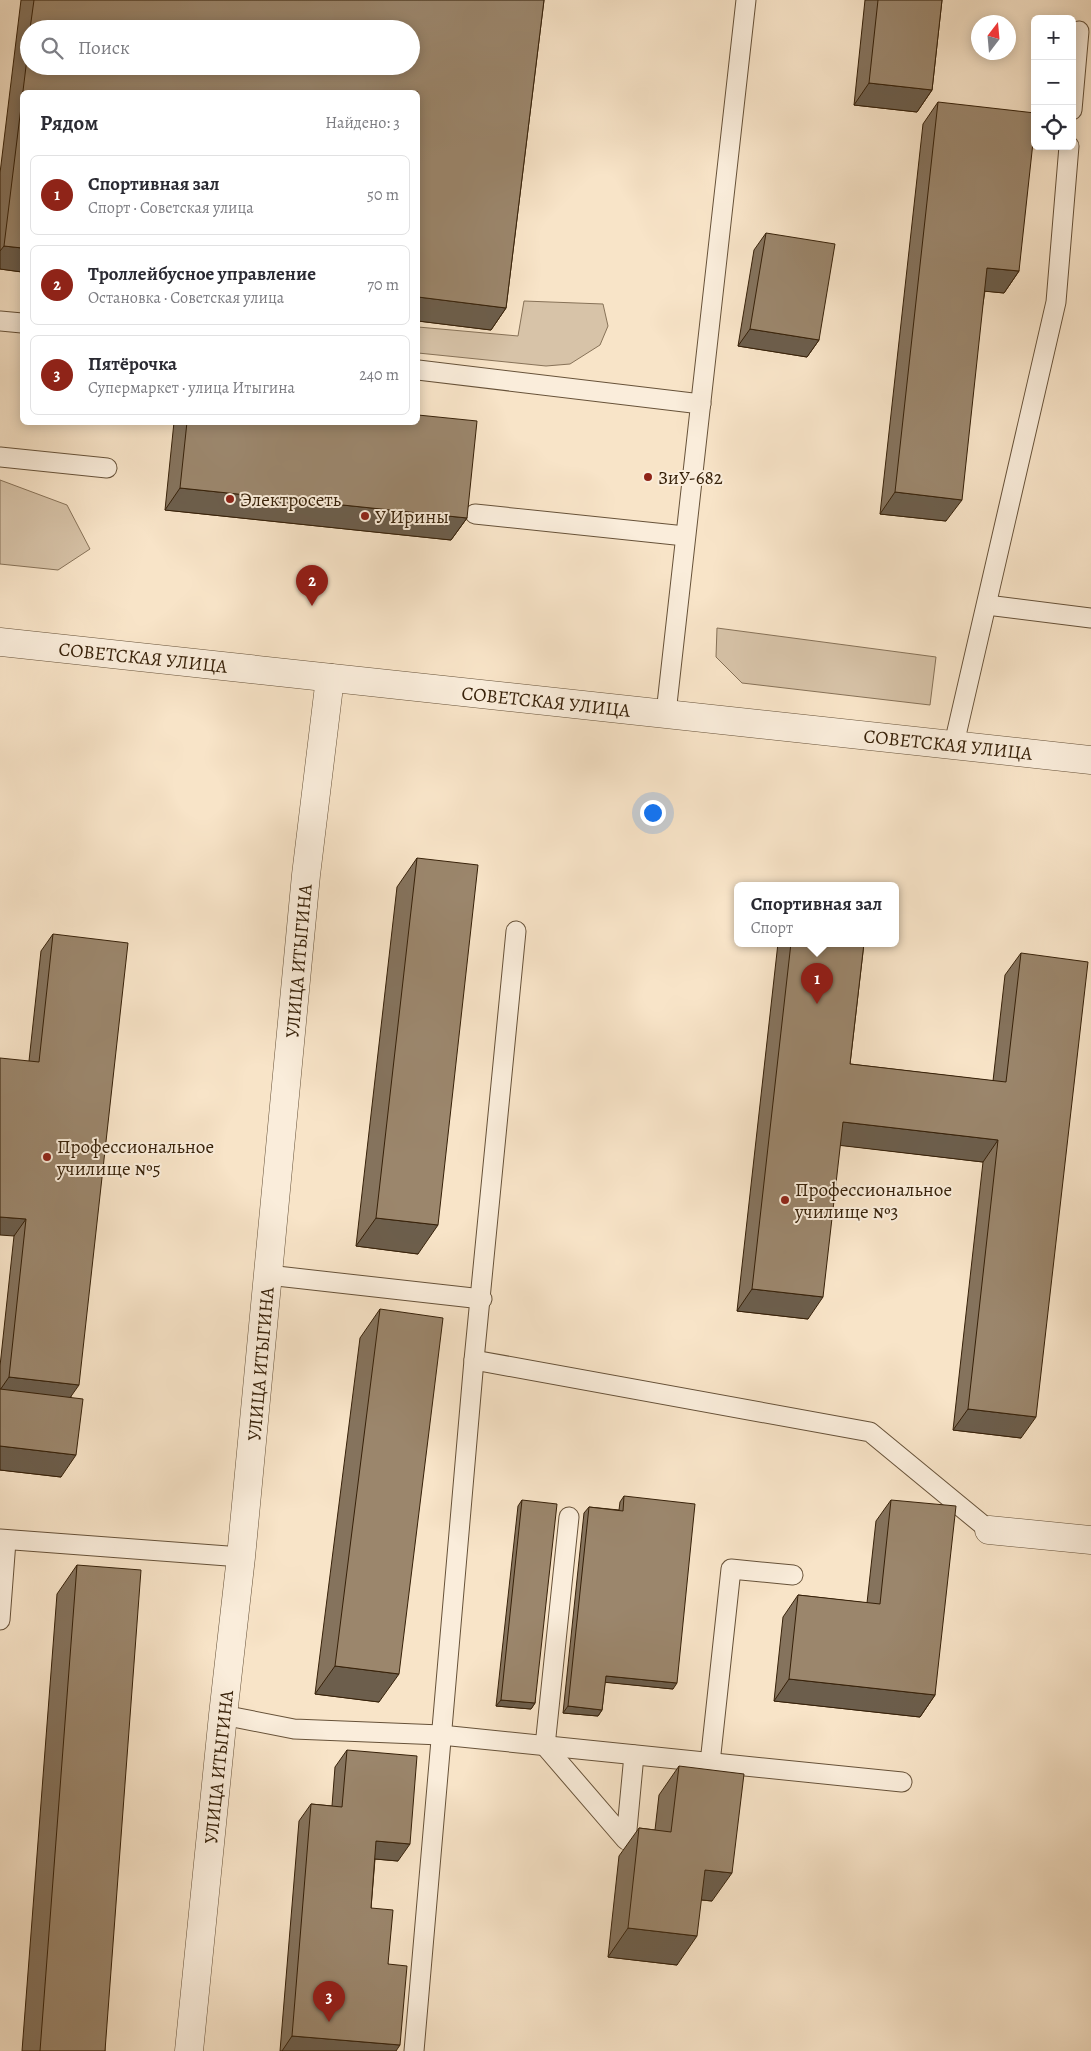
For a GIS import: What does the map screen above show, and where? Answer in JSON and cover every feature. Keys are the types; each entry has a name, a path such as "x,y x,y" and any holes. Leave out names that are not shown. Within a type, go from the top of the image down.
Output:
{"street":[{"name":"СОВЕТСКАЯ УЛИЦА","path":"0,642 1091,760"},
{"name":"УЛИЦА ИТЫГИНА","path":"189,2051 241,1557 306,875 330,678"},
{"path":"989,1530 1091,1540"}],"lane":[{"path":"666,713 746,0"},
{"path":"1072,105 1079,31"},
{"path":"954,744 1056,302 1069,150"},
{"path":"0,321 20,324"},
{"path":"420,370 701,404"},
{"path":"0,457 107,468"},
{"path":"475,514 685,536"},
{"path":"987,605 1091,618"},
{"path":"414,2051 474,1360 482,1298 516,931"},
{"path":"268,1275 482,1298"},
{"path":"474,1360 870,1432 989,1530"},
{"path":"569,1517 545,1746 626,1840 634,1755"},
{"path":"0,1620 2,1543 174,1551 241,1557"},
{"path":"710,1763 731,1569 793,1575"},
{"path":"223,1715 294,1729 441,1735 902,1782"}],"shaded area":[{"path":"524,301 603,304 608,326 600,345 570,364 546,366 420,353 420,327 518,336"},
{"path":"0,480 67,505 90,549 58,570 0,564"},
{"path":"717,628 936,657 930,705 742,683 716,657"}],"building":[{"path":"34,0 544,0 506,308 420,297 420,90 23,90 25,75 420,75 420,20 31,20"},
{"path":"878,0 942,0 932,90 869,83"},
{"path":"938,102 1031,113 1032,150 1019,271 987,268 962,500 895,492"},
{"path":"20,115 20,248 4,246"},
{"path":"766,233 835,244 819,340 750,329"},
{"path":"420,415 477,421 467,518 180,488 187,425 420,425"},
{"path":"417,858 478,865 438,1225 376,1218"},
{"name":"Профессиональное училище №5","path":"53,934 128,943 79,1385 9,1377 26,1219 0,1217 0,1058 39,1062"},
{"name":"Профессиональное училище №3","path":"791,947 864,947 850,1064 1006,1082 1021,953 1088,962 1036,1417 968,1409 998,1140 843,1122 823,1297 752,1289"},
{"path":"380,1309 443,1318 399,1674 335,1666"},
{"path":"0,1389 83,1399 76,1455 0,1446"},
{"path":"624,1496 695,1504 677,1683 606,1676 602,1710 568,1706 589,1507 623,1511"},
{"path":"522,1500 557,1504 535,1703 501,1700"},
{"path":"891,1500 956,1506 935,1695 789,1679 798,1595 880,1604"},
{"path":"77,1565 141,1570 105,2051 40,2051"},
{"path":"347,1750 417,1756 410,1844 376,1841 371,1908 393,1910 388,1964 407,1966 400,2045 292,2036 311,1804 342,1807"},
{"path":"679,1766 744,1774 732,1873 705,1870 697,1936 628,1928 639,1828 671,1832"}],"place":[{"name":"ЗиУ-682","path":"648,477"},
{"name":"Электросеть","path":"230,499"},
{"name":"У Ирины","path":"365,516"},
{"name":"Троллейбусное управление","path":"312,606"},
{"name":"Спортивная зал","path":"817,1004"},
{"name":"Профессиональное училище №5","path":"47,1157"},
{"name":"Профессиональное училище №3","path":"785,1200"},
{"name":"Пятёрочка","path":"329,2022"}]}
